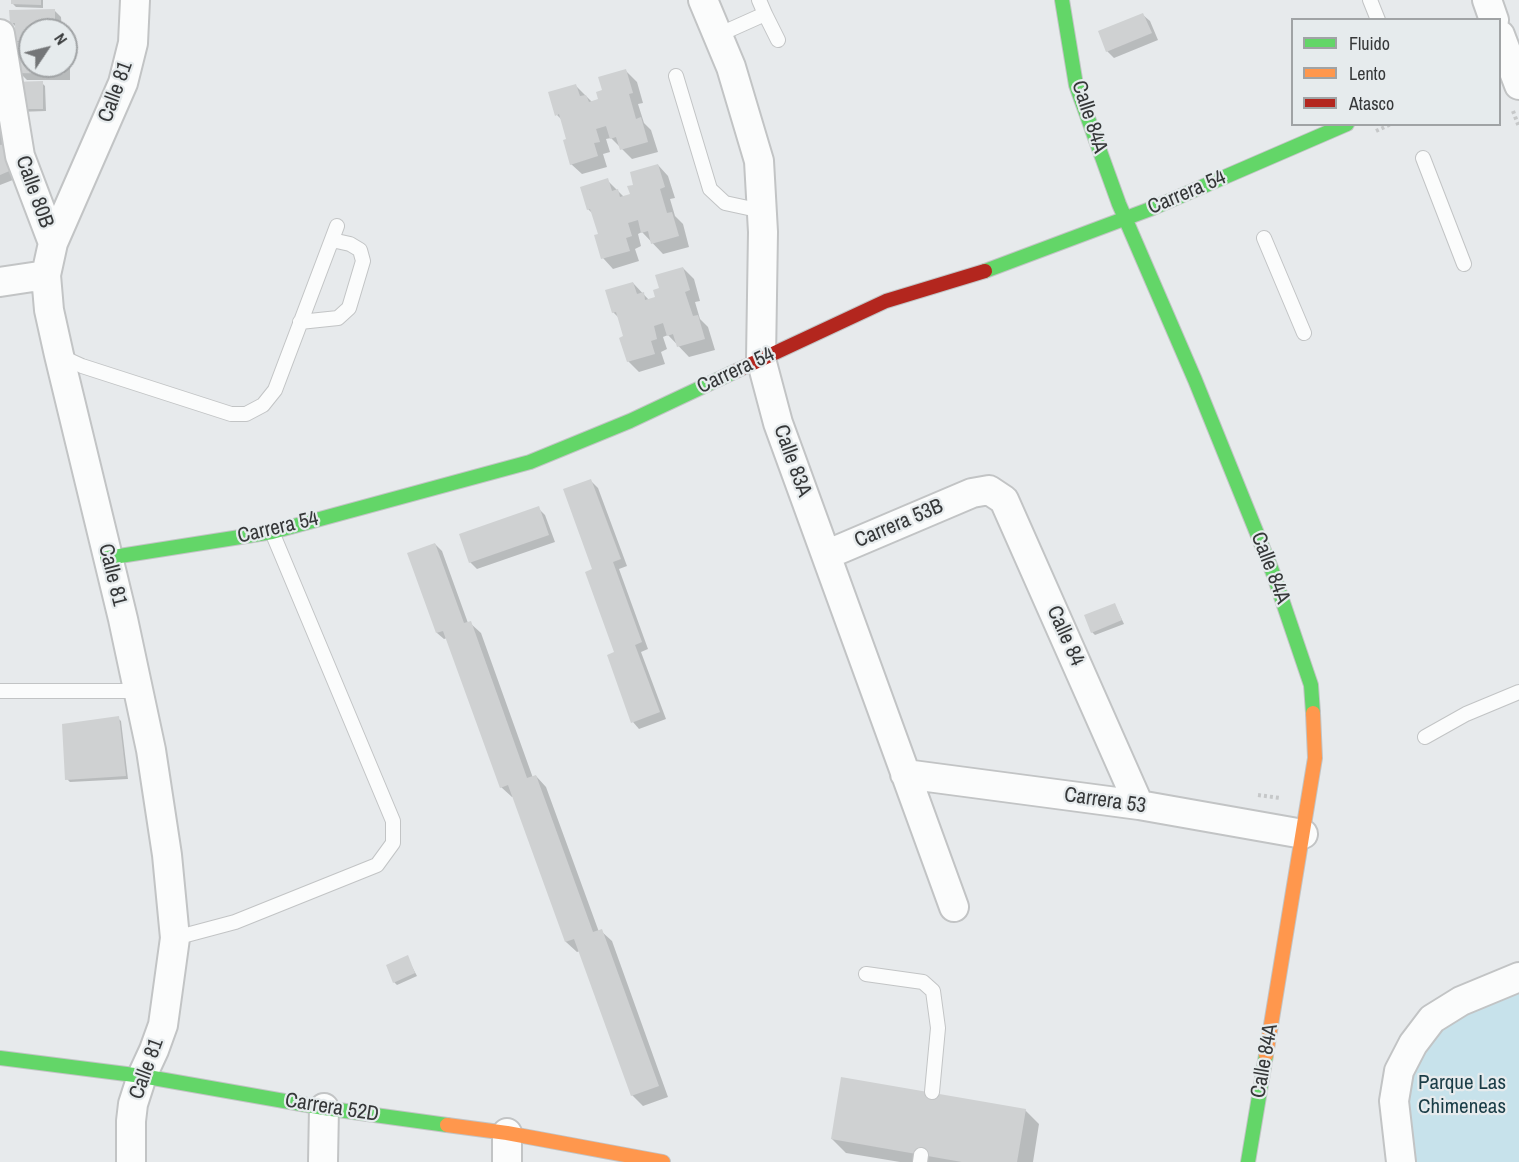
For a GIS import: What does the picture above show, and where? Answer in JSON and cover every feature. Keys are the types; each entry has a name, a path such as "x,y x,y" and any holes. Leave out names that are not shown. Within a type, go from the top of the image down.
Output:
{"street":[{"name":"Calle 81","path":"131,1162 133,1104 163,1025 175,938 167,855 151,750 123,619 49,310 46,275 52,243 123,83 133,43 135,0"},
{"name":"Calle 83A","path":"703,0 731,67 759,161 762,211 761,359 778,423 954,907"},
{"name":"Calle 84A","path":"1062,0 1076,85 1125,218 1191,369 1273,573 1311,685 1315,758 1248,1162"},
{"path":"1487,0 1493,18"},
{"name":"Calle 80B","path":"0,34 20,156 52,243"},
{"path":"1502,50 1519,85"},
{"name":"Carrera 54","path":"107,558 272,532 530,462 630,421 886,301 966,278 1152,208 1342,126"},
{"path":"0,282 46,275"},
{"name":"Calle 84","path":"972,493 989,490 1004,500 1139,805"},
{"name":"Carrera 53B","path":"826,555 972,493"},
{"name":"Carrera 53","path":"905,774 1139,805 1303,834"},
{"path":"1401,1162 1394,1101 1399,1071 1413,1044 1432,1018 1461,1001 1519,977"},
{"name":"Carrera 52D","path":"0,1058 142,1076 324,1108 507,1133 663,1162"},
{"path":"323,1162 324,1108"},
{"path":"507,1133 507,1162"}],"lane":[{"path":"759,0 778,40"},
{"path":"1370,0 1377,18"},
{"path":"718,35 765,14"},
{"path":"676,76 710,189 725,204 762,211"},
{"path":"1424,158 1464,264"},
{"path":"59,355 82,366 231,414 246,414 263,405 275,390 337,226"},
{"path":"1264,238 1304,333"},
{"path":"300,322 338,318 349,308 363,261 360,249 332,240"},
{"path":"175,938 235,922 376,865 393,843 393,821 272,532"},
{"path":"0,691 138,691"},
{"path":"1425,737 1466,714 1519,692"},
{"path":"866,974 923,982 933,991 938,1028 932,1092"}],"path":[{"path":"1370,133 1386,126"},
{"path":"1252,794 1309,801"}],"green space":[{"name":"Parque Las Chimeneas","path":"1519,991 1519,1162 1407,1162 1403,1087 1418,1050 1446,1025"}],"building":[{"path":"11,0 41,0 41,5 11,4"},
{"path":"55,9 55,18 18,18 18,41 15,41 15,23 10,23 9,10"},
{"path":"1143,13 1152,33 1106,52 1098,31"},
{"path":"15,42 18,42 18,73"},
{"path":"626,69 633,93 629,94 636,119 641,117 648,142 620,150 616,137 610,139 606,126 596,129 600,142 594,143 598,156 570,165 559,114 555,116 548,92 576,84 580,96 586,95 589,102 598,99 596,92 602,90 598,77"},
{"path":"43,81 43,109 13,109 13,82"},
{"path":"13,143 14,169 0,175 0,145"},
{"path":"658,164 665,187 660,189 667,213 672,212 679,236 651,244 648,231 641,233 638,220 628,223 632,236 626,238 630,251 601,259 594,235 598,234 580,187 608,178 612,191 618,189 620,197 630,194 627,186 633,185 630,172"},
{"path":"683,267 690,290 685,292 693,316 698,315 705,339 677,347 673,334 667,336 663,323 654,326 657,339 651,341 655,354 627,362 619,338 623,336 616,312 612,313 605,290 633,282 637,294 644,292 645,300 655,297 653,290 659,288 655,275"},
{"path":"591,479 621,559 613,562 642,642 635,645 660,712 631,723 607,655 614,652 585,572 592,569 563,489"},
{"path":"539,506 549,535 469,563 459,534"},
{"path":"435,543 464,623 471,621 527,778 536,775 593,932 602,929 659,1086 631,1096 574,939 565,942 508,785 500,788 443,631 436,633 407,553"},
{"path":"1115,603 1122,620 1091,633 1084,615"},
{"path":"119,716 126,776 65,780 62,724"},
{"path":"408,955 415,973 393,983 386,965"},
{"path":"841,1077 1026,1109 1017,1162 962,1162 831,1139"}],"traffic: fast":[{"path":"1062,0 1076,85 1119,204 1195,380 1273,573 1311,685 1313,713"},
{"path":"985,271 1153,208 1342,126"},
{"path":"107,558 272,532 530,462 630,421 734,372"},
{"path":"1248,1162 1266,1055"},
{"path":"0,1058 142,1076 324,1108 447,1125"}],"traffic: slow":[{"path":"1266,1055 1315,758 1313,713"},
{"path":"447,1125 507,1133 663,1162"}],"traffic: jam":[{"path":"734,372 886,301 985,271"}]}
